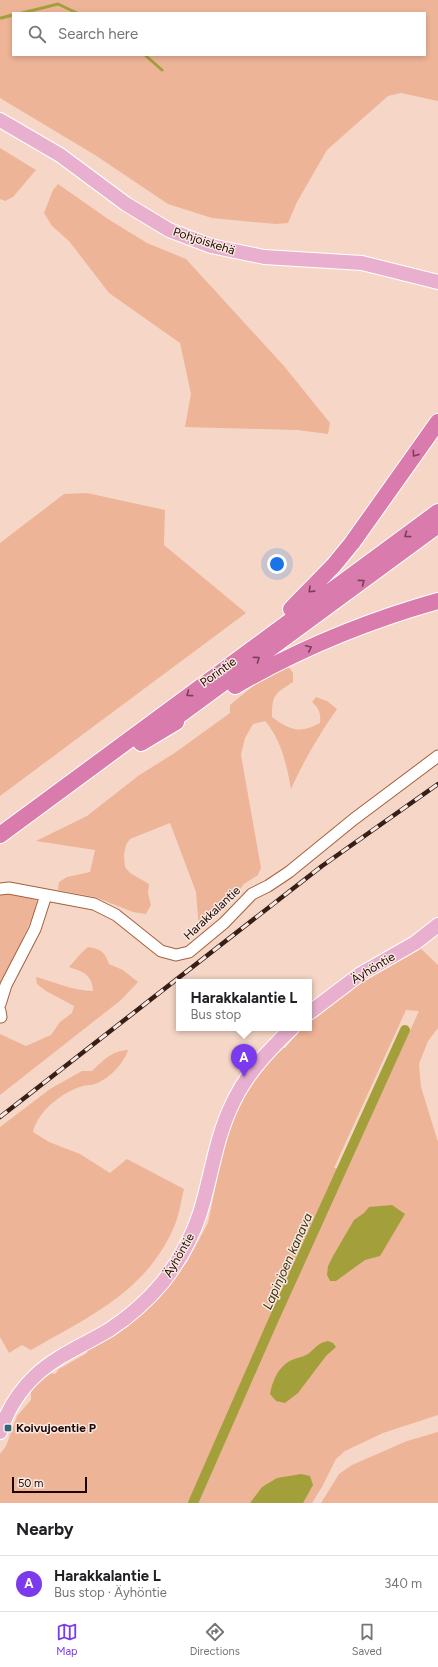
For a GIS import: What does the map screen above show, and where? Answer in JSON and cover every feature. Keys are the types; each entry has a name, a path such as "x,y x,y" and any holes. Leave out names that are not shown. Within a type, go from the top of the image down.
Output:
{"highway":[{"path":"213,677 291,609 334,565 438,422"},
{"name":"Porintie","path":"0,835 438,512"},
{"name":"Porintie","path":"0,847 438,525"},
{"path":"141,743 224,692 299,653 371,622 438,601"}],"main road":[{"name":"Pohjoiskehä","path":"0,120 60,155 126,204 169,230 211,246 264,257 333,260 362,263 438,282"},
{"name":"Äyhöntie","path":"312,1011 359,975 415,943 438,925"},
{"name":"Äyhöntie","path":"0,1432 14,1402 35,1376 54,1362 109,1330 128,1316 147,1299 174,1267 196,1224 218,1142 230,1108 239,1090 260,1060 289,1031"}],"street":[{"name":"Harakkalantie","path":"0,889 9,888 94,904 116,915 161,951 169,954 183,954 189,952 208,937 252,894 268,886 289,872 354,819 438,756"},
{"path":"0,1004 6,985 35,929 46,895"}],"shaded area":[{"path":"0,0 438,0 438,101 401,93 388,96 327,150 297,202 288,223 276,224 212,218 168,204 95,155 0,98"},
{"path":"0,148 36,170 13,197 5,201 0,199"},
{"path":"58,184 108,219 147,243 186,259 284,366 330,423 328,434 297,430 185,427 191,394 180,343 109,293 69,241 52,226 44,213 53,190"},
{"path":"87,493 165,510 164,545 246,613 0,796 0,543 64,494"},
{"path":"285,662 293,673 293,682 276,695 273,704 272,717 289,728 306,729 320,723 319,711 312,702 316,697 327,701 337,709 312,748 291,789 288,771 279,744 271,728 265,721 253,724 245,738 241,755 261,868 258,875 244,884 231,901 199,930 196,892 170,823 130,839 126,845 124,855 125,867 130,873 149,884 148,893 151,905 146,914 133,912 95,897 58,890 59,882 67,877 90,872 95,850 36,841 87,816 138,776 176,752 230,713 230,705 280,664"},
{"path":"0,893 32,897 39,903 0,988"},
{"path":"415,943 438,965 438,1028 428,1041 419,1064 421,1087 438,1142 438,1415 383,1433 345,1451 336,1459 312,1503 0,1503 0,1454 6,1446 17,1416 31,1400 31,1392 40,1380 50,1373 55,1374 59,1369 87,1353 88,1348 175,1277 187,1262 208,1223 226,1135 244,1093 276,1048 285,1048 299,1031 312,1031 312,1018 326,1004","holes":["406,1010 419,1011 347,1169 334,1168"]},
{"path":"88,947 102,952 109,964 123,970 138,982 121,1000 0,1095 0,1034 26,1046 51,1035 60,1022 72,1013 74,1006 46,991 37,984 36,977 72,988 93,991 91,981 86,974 69,967"},
{"path":"128,1050 123,1061 109,1076 98,1083 75,1089 52,1103 40,1117 33,1132 49,1142 80,1154 110,1173 127,1159 184,1189 176,1223 162,1250 148,1269 131,1286 94,1314 31,1350 22,1345 9,1353 0,1337 0,1127 50,1089 82,1071 92,1071 112,1054"},
{"path":"392,1205 405,1214 380,1256 365,1260 336,1281 330,1281 327,1275 328,1266 354,1220 364,1213 369,1207"},
{"path":"328,1341 333,1343 336,1347 326,1356 298,1393 285,1403 276,1401 270,1394 272,1385 281,1368 288,1362 308,1354 319,1344"},
{"path":"438,1432 438,1503 321,1503 339,1474 352,1465 407,1441"},
{"path":"301,1474 310,1476 313,1485 303,1503 250,1503 262,1487 277,1478"}],"waterway":[{"path":"26,12 58,4 75,12"},
{"path":"1,18 12,15"},
{"path":"146,56 162,70"},
{"name":"Lapinjoen kanava","path":"193,1503 273,1321 405,1030"}],"railway":[{"path":"177,979 322,866 438,784"},
{"path":"0,1117 176,980"}],"place":[{"name":"Harakkalantie L","path":"244,1077"},
{"name":"Koivujoentie P","path":"8,1428"}]}
